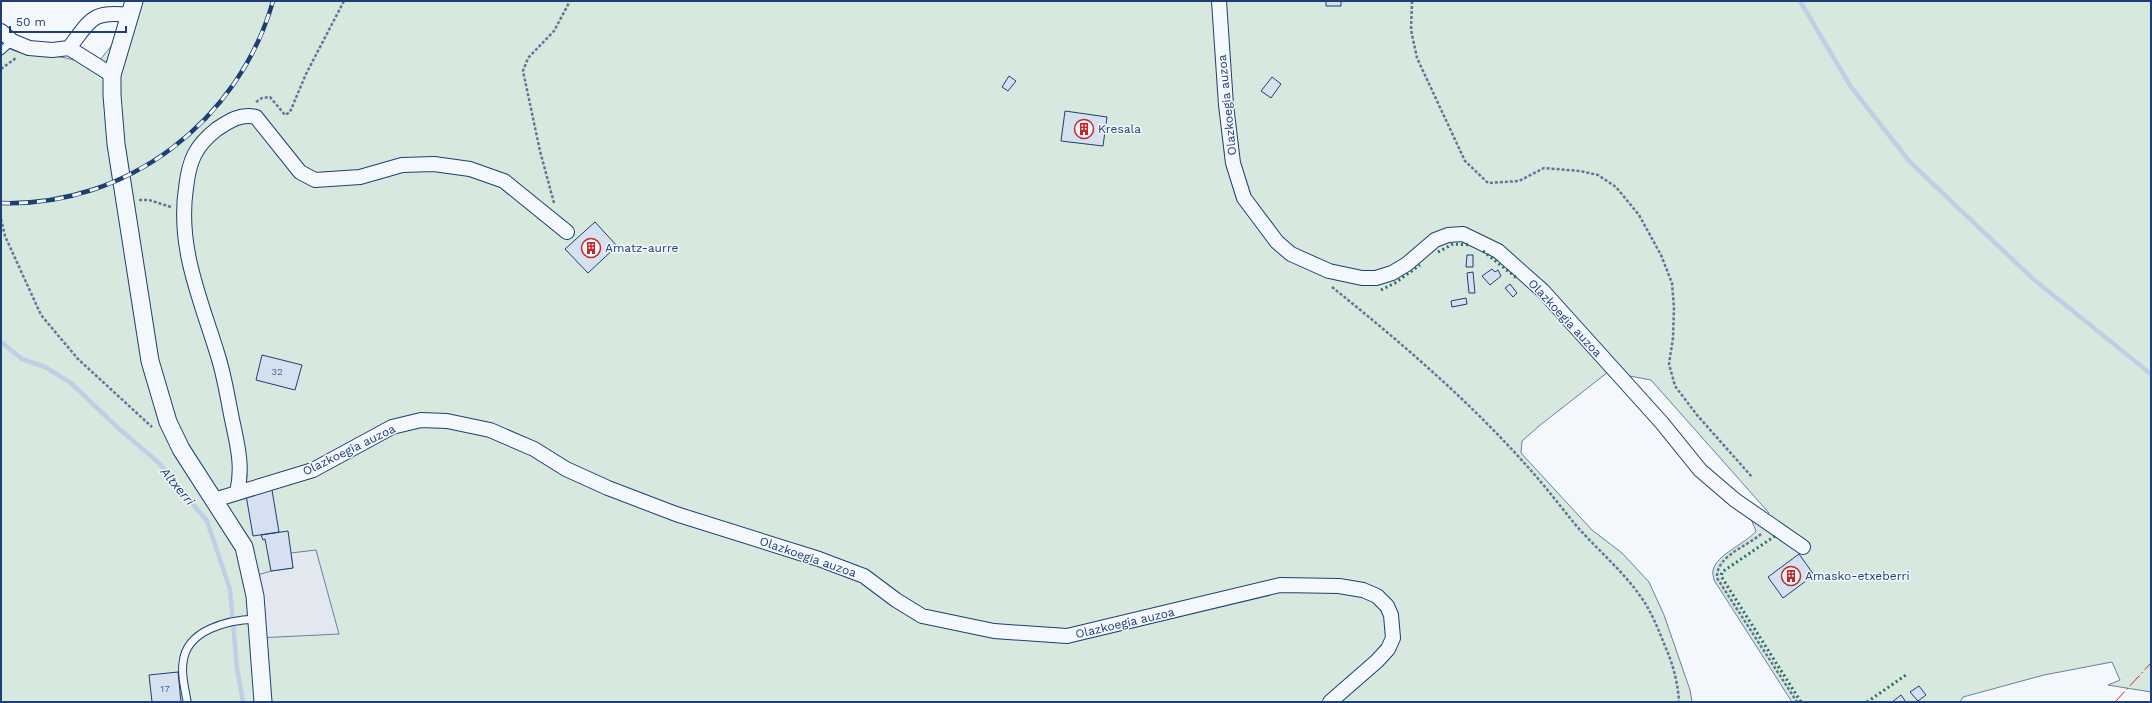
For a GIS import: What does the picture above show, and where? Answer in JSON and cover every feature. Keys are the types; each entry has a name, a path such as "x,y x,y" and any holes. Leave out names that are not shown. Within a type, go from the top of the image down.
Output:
{"street":[{"name":"Olazkoegia auzoa","path":"1219,1 1226,105 1233,163 1244,198 1277,242 1291,254 1329,271 1362,278 1376,278 1392,273 1407,264 1435,240 1448,235 1463,234 1498,251 1543,291 1662,423 1700,470 1736,500 1803,547"},
{"path":"69,48 93,17 131,8 112,75 116,144 150,361 159,393 181,449 244,547 253,585 251,619 263,702"},
{"path":"1,31 12,41 29,48 52,50 69,48 112,75"},
{"path":"237,492 240,479 238,450 219,357 190,268 183,228 185,195 192,158 198,146 205,138 234,118 249,115 256,117 300,172 315,180 360,177 402,165 434,164 470,169 504,181 567,232"},
{"name":"Olazkoegia auzoa","path":"214,500 313,470 392,427 421,420 447,421 490,430 534,449 566,469 601,485 676,514 819,559 864,576 896,600 922,616 994,631 1067,636 1280,585 1339,586 1363,590 1377,596 1387,606 1391,615 1393,638 1388,649 1377,661 1330,702"}],"lane":[{"path":"1,51 12,41"},
{"path":"187,700 183,681 183,662 189,646 201,634 227,622 251,619"}],"path":[{"path":"234,118 262,98 270,97 284,115 290,112 306,74 344,1"},
{"path":"550,219 554,208 554,200 540,151 523,71 528,58 554,31 570,1"},
{"path":"1412,1 1411,30 1417,58 1465,161 1488,183 1519,181 1544,168 1580,170 1598,175 1616,187 1639,215 1662,255 1672,283 1673,338 1669,364 1675,386 1697,415 1752,477"},
{"path":"126,212 132,204 139,200 149,200 169,207 177,204 185,195"},
{"path":"1,219 5,236 40,315 78,359 156,430"},
{"path":"1326,282 1387,330 1487,425 1533,473 1575,525 1639,595 1653,617 1669,655 1676,677 1679,702"},
{"path":"1770,523 1760,535 1723,561 1716,571 1717,578 1797,702"}],"shaded area":[{"path":"128,1 2151,1 2151,692 2108,685 2120,680 2112,662 2044,675 1963,697 1960,702 1792,702 1714,580 1713,574 1715,565 1725,554 1752,536 1756,531 1751,519 1769,513 1651,380 1608,372 1522,441 1521,453 1592,530 1622,553 1649,582 1664,615 1690,690 1692,702 1,702 1,44 19,52 61,57 74,60 87,66 100,60 112,45"},
{"path":"316,550 339,634 257,638 251,577 271,571 293,568 291,553"}],"building":[{"path":"1326,1 1341,1 1341,6 1326,6"},
{"path":"1009,76 1016,81 1008,91 1002,87"},
{"path":"1272,77 1281,84 1271,98 1261,91"},
{"name":"Kresala","path":"1065,111 1107,117 1103,146 1061,141"},
{"name":"Amatz-aurre","path":"595,222 617,246 588,273 565,249"},
{"path":"1467,255 1473,255 1473,267 1466,267"},
{"path":"1492,269 1495,272 1498,270 1501,276 1490,285 1482,276"},
{"path":"1473,272 1475,293 1469,293 1467,273"},
{"path":"1510,284 1517,293 1513,297 1505,288"},
{"path":"1466,298 1467,304 1452,307 1451,301"},
{"path":"262,355 302,365 295,390 256,380"},
{"path":"272,490 279,532 253,536 246,495"},
{"path":"288,531 293,568 271,571 265,539 263,540 261,535"},
{"name":"Amasko-etxeberri","path":"1799,554 1814,575 1783,598 1768,577"},
{"path":"178,672 181,702 152,702 149,675"},
{"path":"1919,686 1926,695 1918,701 1910,692"},
{"path":"1901,695 1906,702 1892,702"}],"waterway":[{"path":"1800,1 1851,87 1910,162 2032,278 2151,374"},
{"name":"Altxerri","path":"1,342 22,359 45,367 71,383 117,427 159,463 207,521 230,589 237,668 243,702"}],"railway":[{"path":"1,203 47,200 92,190 133,172 172,148 205,119 234,84 257,44 273,1"}],"hedge":[{"path":"1438,252 1453,244 1471,245"},
{"path":"1483,251 1518,279"},
{"path":"1381,290 1395,283 1420,265"},
{"path":"1775,536 1722,572 1721,576 1801,702"},
{"path":"1867,702 1906,675"}],"power":[{"path":"2115,702 2151,663"}],"place":[{"name":"Kresala","path":"1084,129"},
{"name":"Amatz-aurre","path":"591,248"},
{"name":"Amasko-etxeberri","path":"1791,576"}]}
